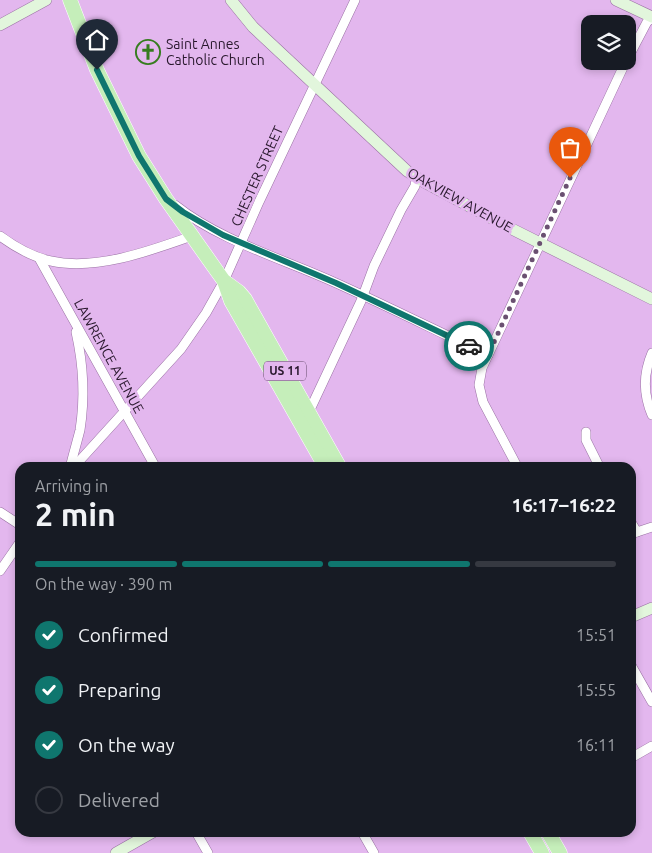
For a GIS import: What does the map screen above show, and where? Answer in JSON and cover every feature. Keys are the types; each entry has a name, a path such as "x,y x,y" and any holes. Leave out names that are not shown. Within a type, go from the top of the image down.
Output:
{"main road":[{"path":"0,25 46,0"},
{"name":"US 11","path":"70,0 97,70 139,156 166,199 224,281 239,292 244,299 302,426 323,462"},
{"name":"OAKVIEW AVENUE","path":"231,0 253,27 416,178 652,299"},
{"path":"616,0 652,18"},
{"name":"US 11","path":"267,352 308,413 337,462"},
{"path":"636,615 652,608"},
{"path":"116,853 144,837"},
{"path":"533,837 542,853"},
{"path":"551,837 560,853"}],"street":[{"name":"CHESTER STREET","path":"77,462 181,349 206,313 224,281 258,202 355,0"},
{"path":"636,43 647,22 652,18"},
{"path":"515,462 483,402 480,393 479,377 622,70"},
{"path":"302,426 363,296 374,266 415,186 416,178"},
{"path":"166,199 200,223 363,296 488,355"},
{"path":"0,236 26,253 66,264 113,260 192,236"},
{"name":"LAWRENCE AVENUE","path":"39,258 153,462"},
{"path":"71,318 79,343 82,393 79,431 72,462"},
{"path":"652,353 646,366 645,384 646,396 652,415"},
{"path":"586,432 586,440 597,462"},
{"path":"0,512 15,522"},
{"path":"636,532 652,527"},
{"path":"0,571 15,549"},
{"path":"636,674 652,702"},
{"path":"636,755 652,746"},
{"path":"199,837 208,853"},
{"path":"365,837 374,853"}],"way so far":[{"path":"469,346 488,355 570,178"}],"place":[{"name":"Saint Annes Catholic Church","path":"148,52"}],"route":[{"path":"97,70 139,156 166,199 183,212 223,235 336,283 469,346"}]}
